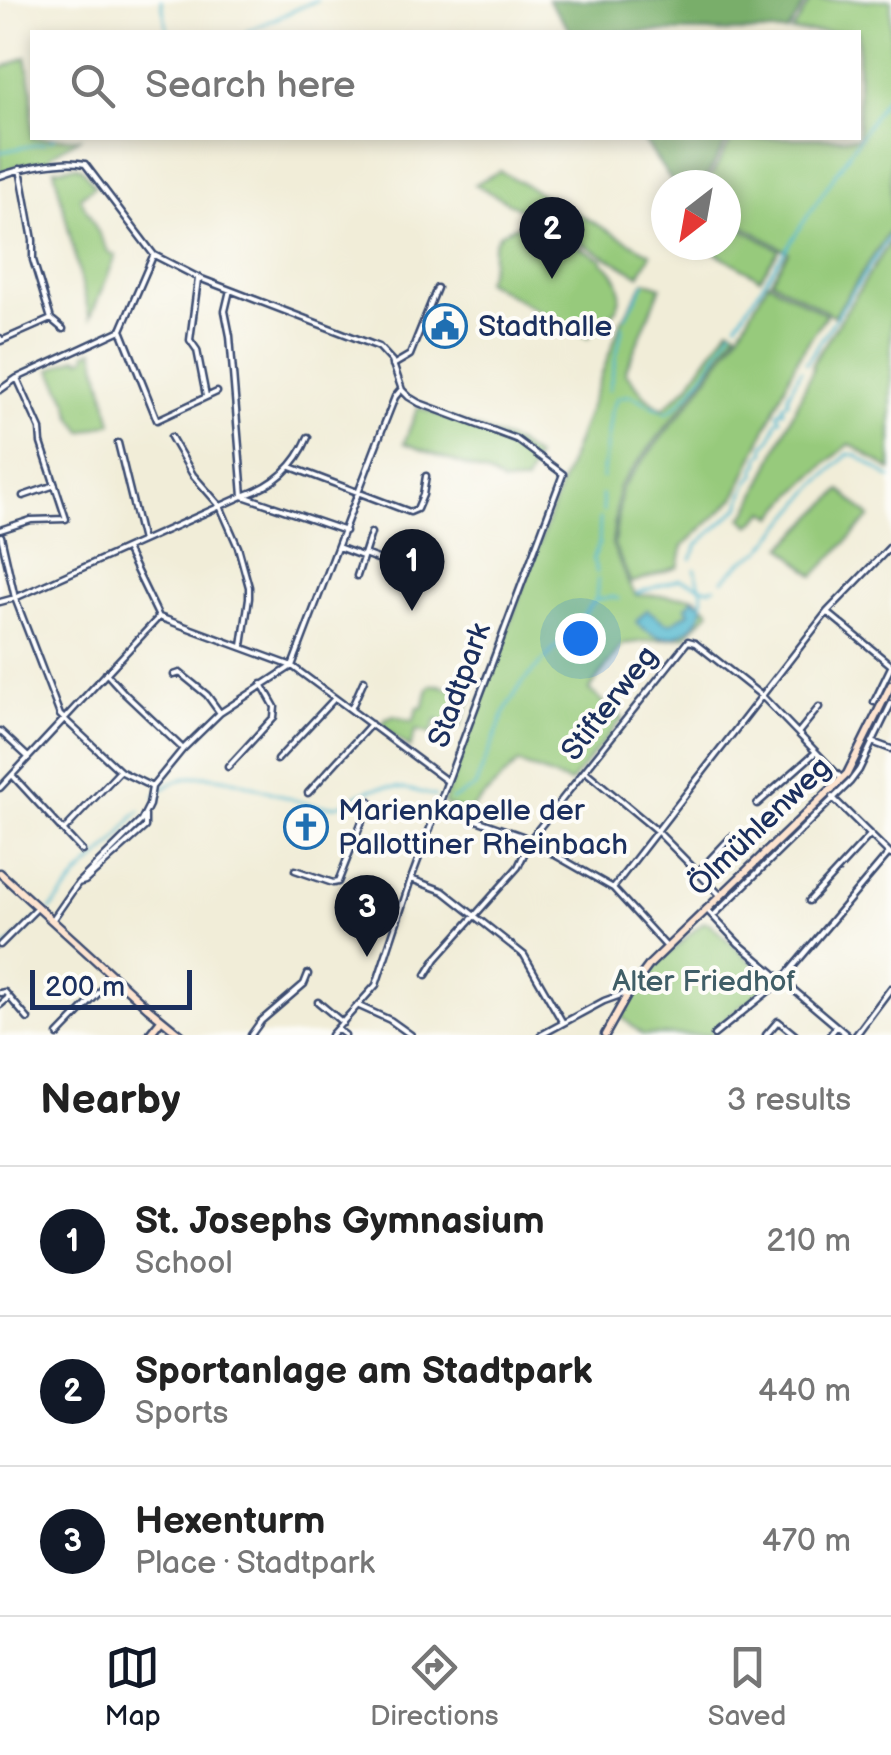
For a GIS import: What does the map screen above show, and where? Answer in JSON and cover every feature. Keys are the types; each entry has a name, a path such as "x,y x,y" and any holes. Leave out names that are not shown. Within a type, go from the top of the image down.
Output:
{"main road":[{"name":"Ölmühlenweg","path":"605,1035 629,992 667,948 831,796 860,750 891,684"},
{"path":"0,873 181,1035"},
{"path":"149,1035 161,1020"}],"street":[{"path":"0,176 20,169 85,164 154,254 198,278 370,342 386,353 402,390 396,396 292,666 220,714 183,749 152,787 146,814 78,883 52,921"},
{"path":"20,169 33,260 51,319 63,329"},
{"path":"0,390 121,330 154,254"},
{"path":"198,278 190,340 198,350 206,396"},
{"path":"393,365 410,355 437,288"},
{"path":"230,290 225,311 243,496"},
{"path":"0,338 2,342 51,319"},
{"path":"121,330 157,420 217,392"},
{"path":"18,378 40,429 66,519 32,520 0,533 15,598 60,715 120,770 152,787"},
{"name":"Stadtpark","path":"331,1035 372,992 382,969 411,879 562,474 516,438 415,401 402,390"},
{"path":"171,437 194,476 220,506 238,548 249,587 242,647"},
{"path":"0,602 258,491 291,466 308,437"},
{"path":"118,443 142,542"},
{"path":"291,466 410,512 423,495 426,476"},
{"path":"23,496 55,485"},
{"path":"243,496 344,531"},
{"path":"357,576 372,533"},
{"path":"613,888 827,612 891,546"},
{"path":"338,548 383,561"},
{"path":"126,549 159,617 292,666 448,782"},
{"path":"827,612 891,666 874,702"},
{"path":"0,788 159,617"},
{"name":"Stifterweg","path":"426,975 518,866 531,841 688,641 762,696"},
{"path":"174,676 180,673 194,682 220,714"},
{"path":"106,674 183,749"},
{"path":"351,709 364,680"},
{"path":"228,767 274,718 275,706 262,684"},
{"path":"762,696 842,780"},
{"path":"277,760 335,697"},
{"path":"714,1035 781,981 890,854 831,796 856,774 891,704"},
{"path":"798,734 818,708"},
{"path":"308,794 370,724"},
{"path":"0,731 28,757"},
{"path":"872,742 891,749"},
{"path":"757,804 816,752"},
{"path":"63,830 120,770"},
{"path":"585,770 658,831 720,896"},
{"path":"12,775 82,851"},
{"name":"Ölmühlenweg","path":"709,913 831,796"},
{"path":"295,870 333,884 338,882 370,801"},
{"path":"439,807 531,841 613,888 667,948"},
{"path":"809,901 870,836"},
{"path":"698,872 731,837"},
{"path":"411,879 443,891 524,955 563,1023"},
{"path":"0,946 37,908"},
{"path":"709,913 738,944 846,1035"},
{"path":"252,1035 261,1021 304,984 308,974"},
{"path":"58,1035 114,977"},
{"path":"856,1035 891,988"},
{"path":"0,993 6,992 28,1019"},
{"path":"541,1035 629,992"},
{"path":"1,1003 8,998"},
{"path":"604,1001 618,1011"},
{"path":"318,1002 342,1022"},
{"path":"360,1006 411,1035"},
{"path":"766,1035 778,1021 795,1035"},
{"path":"830,1035 836,1026"},
{"path":"337,1029 345,1035"}],"green space":[{"path":"548,0 807,0 789,30 570,30"},
{"path":"811,0 891,0 891,229 834,316 771,280 788,252 741,225 741,170 715,170 732,140 861,140 861,30 793,30"},
{"path":"26,57 30,140 76,140 51,155 49,162 20,165 0,173 0,69"},
{"path":"643,140 728,140 711,170 664,170"},
{"path":"76,166 95,186 80,197 109,253 116,256 90,318 54,169"},
{"path":"500,171 651,254 639,275 475,184"},
{"path":"513,227 543,227 603,260 617,279 617,308 588,338 485,281 497,238"},
{"path":"741,228 779,250 760,278 728,260 741,260"},
{"path":"891,240 891,470 850,444 810,478 774,517 766,511 750,526 742,518 749,510 812,364"},
{"path":"645,281 661,287 625,372 646,397 663,409 688,386 729,327 737,331 619,486 612,544 636,595 695,597 710,611 686,636 623,644 589,690 623,718 570,783 518,763 468,812 446,805 621,322"},
{"path":"768,282 826,315 797,359 735,498 683,546 678,567 631,583 614,545 622,487 697,393 739,333"},
{"path":"94,350 112,423 83,432 72,417 51,369 87,357 86,353"},
{"path":"418,407 516,443 536,457 526,483 503,483 404,443"},
{"path":"841,490 870,517 814,576 783,547"},
{"path":"431,685 472,696 460,728 436,720 431,734 416,730 410,748 382,725 394,716 413,722"},
{"name":"Alter Friedhof","path":"703,922 709,923 773,981 709,1035 643,1035 621,1017 637,991 644,990 644,983 649,983 653,975 650,971"}],"water":[{"path":"694,598 703,607 692,626 680,634 658,636 636,622 647,610 672,623 689,612 686,607"}],"waterway":[{"path":"161,0 168,30"},
{"path":"250,30 317,0"},
{"path":"861,135 891,90"},
{"path":"737,323 858,140"},
{"path":"0,152 44,143"},
{"path":"806,363 891,234"},
{"path":"625,318 645,283"},
{"path":"609,390 623,325"},
{"path":"602,478 611,412 617,398 630,395 667,413 696,385 732,329"},
{"path":"691,559 698,544 741,506 745,489 765,452 764,445 781,419 778,414 784,411 783,405 788,402 801,370"},
{"path":"723,580 761,551 815,486 848,454 856,455 891,478"},
{"path":"602,495 603,512"},
{"path":"597,573 593,559 599,544 600,518"},
{"path":"695,569 703,596 701,605"},
{"path":"596,598 598,579"},
{"path":"637,593 680,579 708,589 715,587"},
{"path":"452,800 475,787 506,709 523,682 595,600 619,599"},
{"path":"155,796 175,782 196,776 219,777 311,804 332,806 384,787 435,796"},
{"path":"50,910 141,811"},
{"path":"0,954 38,918"}],"place":[{"name":"Sportanlage am Stadtpark","path":"552,279"},
{"name":"Stadthalle","path":"445,326"},
{"name":"St. Josephs Gymnasium","path":"412,611"},
{"name":"Marienkapelle der Pallottiner Rheinbach","path":"306,827"},
{"name":"Hexenturm","path":"367,957"}]}
